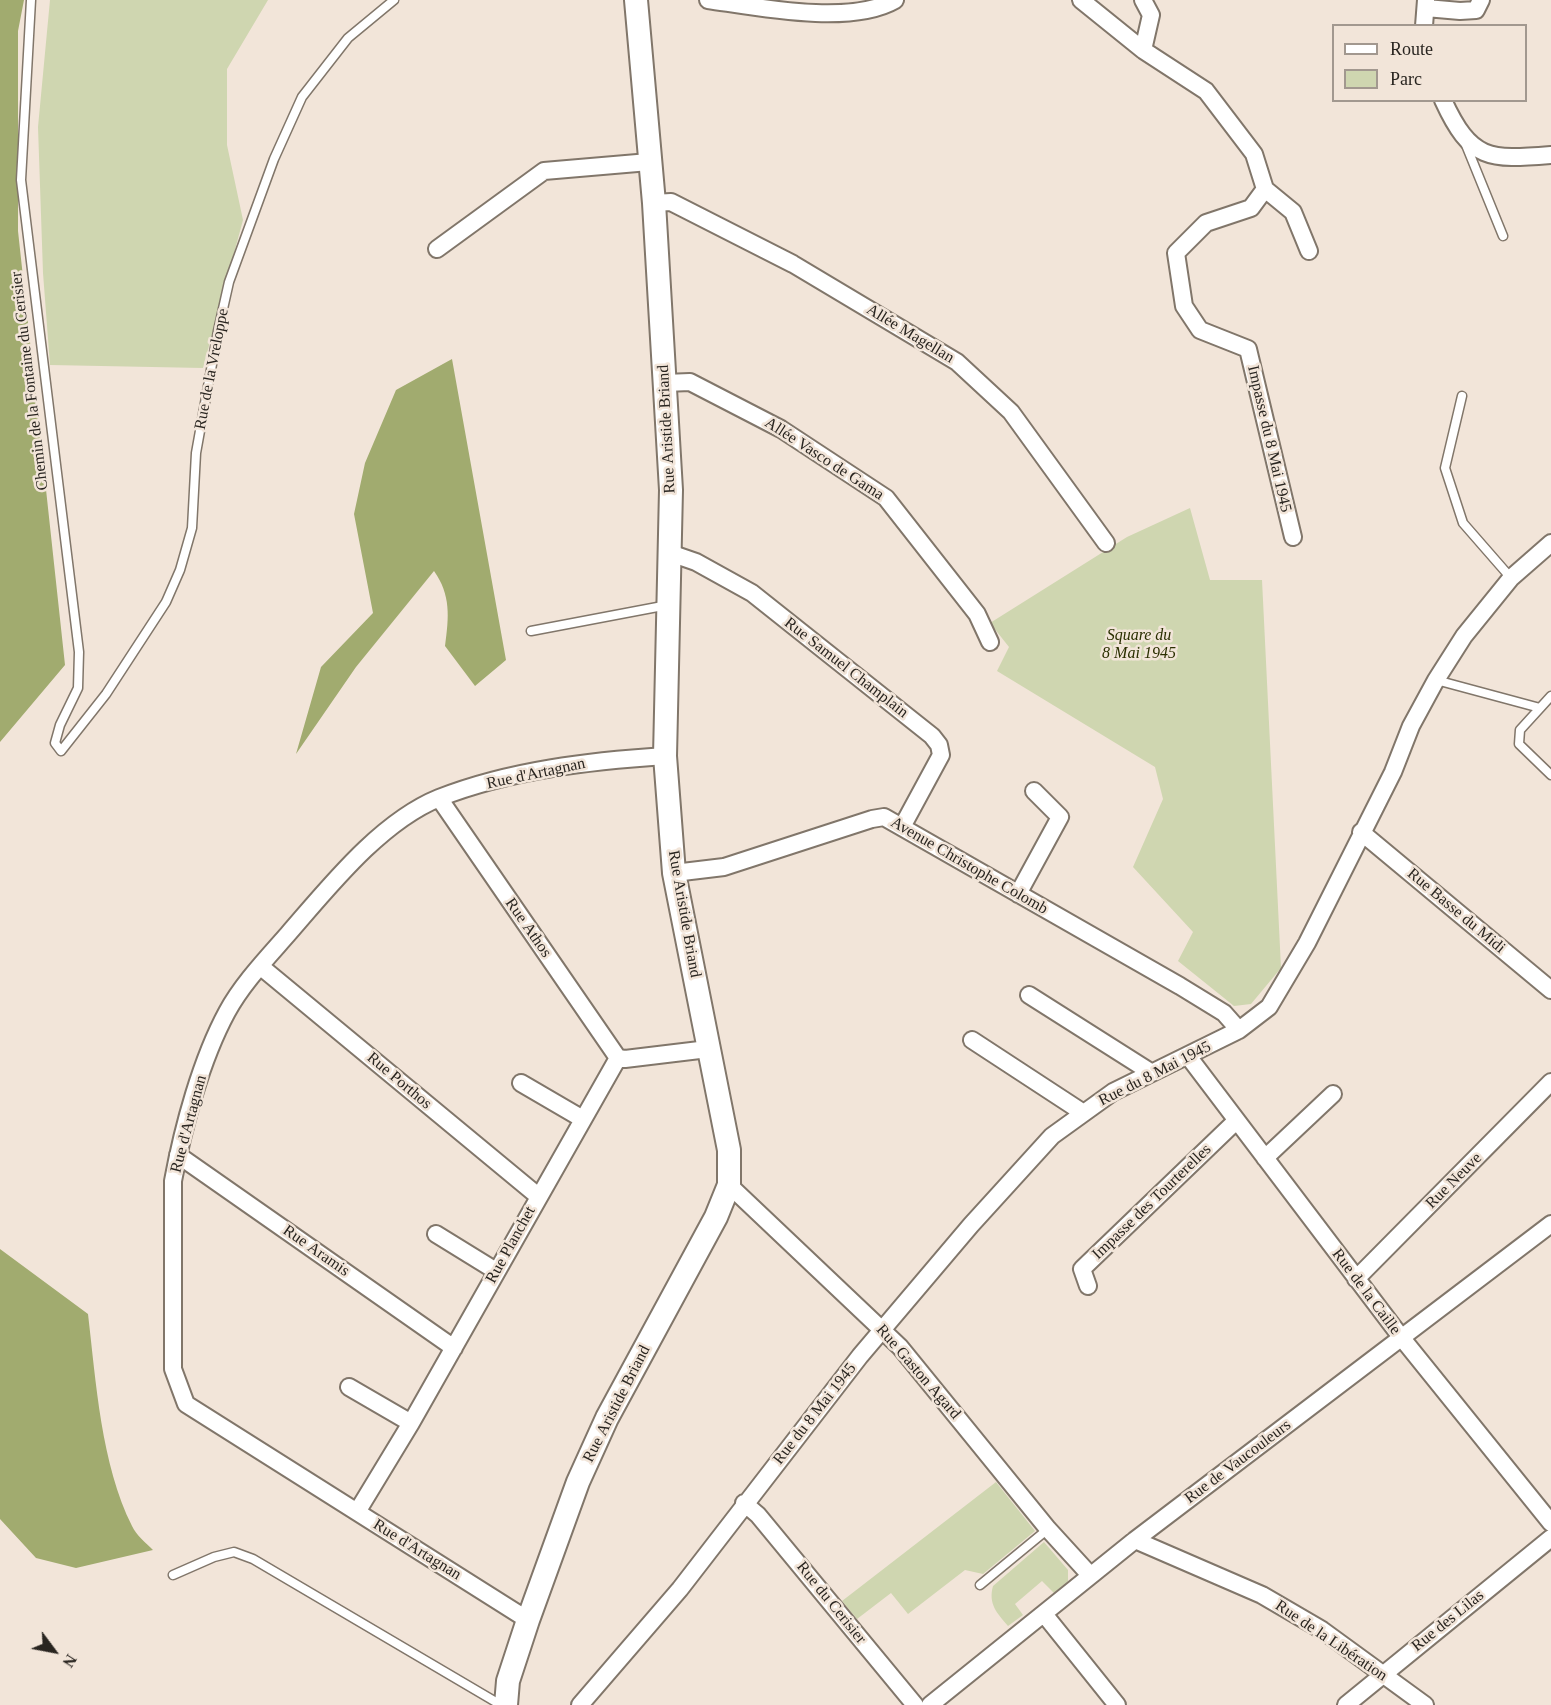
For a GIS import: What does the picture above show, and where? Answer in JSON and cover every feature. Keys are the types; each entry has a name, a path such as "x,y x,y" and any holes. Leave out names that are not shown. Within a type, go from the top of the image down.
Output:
{"street":[{"name":"Rue Aristide Briand","path":"504,1705 508,1681 528,1620 578,1482 607,1418 716,1217 729,1185 729,1150 674,873 665,756 670,490 654,203 636,0"},
{"path":"708,0 826,14 859,10 895,0"},
{"path":"1081,0 1143,50 1206,91 1254,154 1265,189 1293,212 1309,251"},
{"path":"1143,0 1151,15 1143,50"},
{"path":"1424,24 1426,4 1460,11 1476,10 1481,0"},
{"path":"1444,102 1465,141 1486,154 1507,158 1551,155"},
{"path":"437,249 544,171 649,162"},
{"name":"Impasse du 8 Mai 1945","path":"1265,189 1251,208 1206,224 1176,254 1184,306 1200,330 1248,349 1293,537"},
{"name":"Allée Magellan","path":"654,203 671,202 793,264 957,362 1011,412 1106,543"},
{"name":"Allée Vasco de Gama","path":"665,383 690,382 781,429 886,498 977,614 990,642"},
{"name":"Rue du 8 Mai 1945","path":"580,1705 680,1589 744,1503 860,1356 970,1225 1052,1136 1082,1112 1113,1092 1239,1030 1269,1007 1307,943 1393,772 1411,726 1436,680 1464,636 1511,578 1551,543"},
{"name":"Rue Samuel Champlain","path":"670,553 696,562 752,594 932,736 939,745 941,755 902,827"},
{"name":"Rue d'Artagnan","path":"528,1620 186,1404 173,1369 171,1335 173,1180 178,1155 205,1065 227,1012 260,966 343,873 384,834 419,808 439,798 508,777 589,763 665,756"},
{"path":"1018,894 1060,817 1034,791"},
{"name":"Rue Athos","path":"439,798 618,1058"},
{"name":"Avenue Christophe Colomb","path":"674,873 724,867 872,819 885,817 1224,1013 1239,1030"},
{"name":"Rue Basse du Midi","path":"1361,832 1551,990"},
{"name":"Rue Porthos","path":"260,966 538,1196"},
{"path":"1029,995 1152,1073"},
{"path":"972,1040 1082,1112"},
{"path":"618,1058 708,1049"},
{"name":"Rue de la Caille","path":"1188,1056 1401,1337 1551,1523"},
{"name":"Rue Planchet","path":"357,1512 411,1423 581,1118 618,1058"},
{"name":"Rue Neuve","path":"1356,1279 1551,1082"},
{"path":"521,1083 581,1118"},
{"path":"1265,1158 1333,1094"},
{"name":"Impasse des Tourterelles","path":"1088,1286 1082,1269 1236,1121"},
{"name":"Rue Aramis","path":"178,1155 454,1348"},
{"name":"Rue Gaston Agard","path":"729,1185 884,1330 1048,1529 1090,1575"},
{"name":"Rue de Vaucouleurs","path":"930,1705 1135,1540 1551,1224"},
{"path":"436,1234 496,1271"},
{"path":"349,1387 411,1423"},
{"name":"Rue du Cerisier","path":"744,1503 758,1515 915,1705"},
{"name":"Rue des Lilas","path":"1346,1705 1551,1538"},
{"name":"Rue de la Libération","path":"1135,1540 1262,1595 1322,1630 1425,1705"},
{"path":"1044,1614 1117,1705"}],"lane":[{"name":"Chemin de la Fontaine du Cerisier","path":"31,0 21,180 79,652 78,688 60,725 55,743 61,751"},
{"name":"Rue de la Vreloppe","path":"61,751 106,694 166,602 180,570 192,528 196,453 218,331 230,282 274,159 302,97 348,38 394,0"},
{"path":"1465,141 1503,236"},
{"path":"1462,396 1445,468 1462,523 1511,578"},
{"path":"531,631 669,605"},
{"path":"1436,680 1540,708"},
{"path":"1551,696 1520,730 1519,744 1551,775"},
{"path":"980,1585 1048,1529"},
{"path":"173,1575 214,1557 234,1552 253,1559 504,1705"}],"green space":[{"path":"0,0 24,0 18,31 18,231 65,665 0,742"},
{"path":"50,0 268,0 227,69 227,145 243,220 203,368 50,365 43,273 38,127"},
{"path":"452,359 506,660 475,686 445,646 446,598 440,580 434,571 356,667 296,754 321,667 373,613 354,514 365,463 396,390"},
{"name":"Square du 8 Mai 1945","path":"1190,508 1210,580 1262,580 1281,968 1251,1004 1234,1006 1178,961 1193,932 1133,867 1163,799 1155,767 997,671 1009,647 990,623 1127,537"},
{"path":"0,1249 88,1314 101,1422 113,1476 134,1529 153,1550 76,1568 36,1558 0,1519"},
{"path":"996,1482 1035,1531 983,1574 965,1570 908,1614 891,1593 857,1619 842,1601"},
{"path":"1044,1542 1068,1570 1068,1581 1054,1593 1042,1581 1015,1604 1023,1615 1008,1626 993,1603 993,1586"}]}
